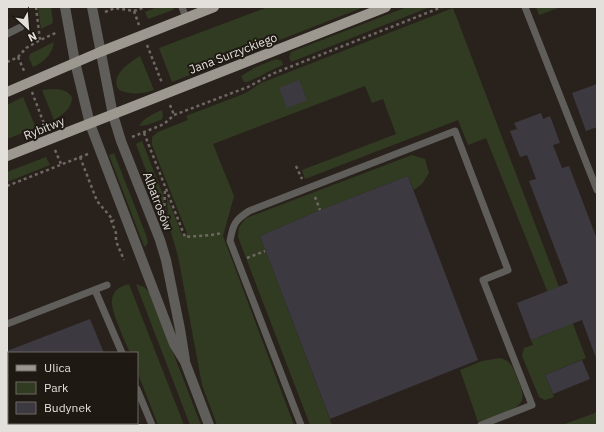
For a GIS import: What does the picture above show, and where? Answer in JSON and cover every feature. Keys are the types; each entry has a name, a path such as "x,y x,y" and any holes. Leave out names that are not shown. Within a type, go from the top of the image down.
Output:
{"main road":[{"path":"7,92 75,62 214,7"},
{"name":"Jana Surzyckiego","path":"90,124 386,7"},
{"name":"Rybitwy","path":"7,156 90,124"}],"street":[{"name":"Albatrosów","path":"65,7 75,62 90,124 174,344 185,362 209,425"},
{"name":"Albatrosów","path":"92,7 113,114 121,141 156,228 162,247 183,341 185,362"}],"lane":[{"path":"182,7 186,18"},
{"path":"525,7 597,190"},
{"path":"7,34 21,27"},
{"path":"301,425 230,241 232,230 238,218 249,211 454,131 508,270 483,280 532,405 480,425"},
{"path":"7,324 107,285"},
{"path":"95,290 122,352"},
{"path":"138,391 152,425"}],"path":[{"path":"36,7 40,40"},
{"path":"109,10 115,7 134,12 145,7"},
{"path":"135,136 164,124 174,115 248,86 272,74 442,7"},
{"path":"134,12 138,23"},
{"path":"7,62 18,57 26,48 55,33"},
{"path":"149,52 163,87"},
{"path":"18,57 24,72"},
{"path":"33,93 45,125"},
{"path":"171,107 174,115"},
{"path":"144,133 185,237 212,235 232,230"},
{"path":"56,153 61,164"},
{"path":"7,186 86,155"},
{"path":"80,157 97,201 110,218 116,233 116,241 124,260"},
{"path":"296,166 320,210"},
{"path":"238,262 265,251"}],"green space":[{"path":"38,7 51,7 53,23 41,29"},
{"path":"157,7 174,7 173,10 148,19 145,12"},
{"path":"268,7 364,7 172,82 159,48"},
{"path":"407,7 430,7 291,62 289,58 291,52"},
{"path":"536,7 561,7 539,15"},
{"path":"453,8 586,358 545,375 554,397 545,400 539,397 522,356 524,348 533,345 531,340 562,328 486,138 468,145 458,120 305,179 302,170 396,134 383,99 372,103 365,86 213,144 234,196 223,236 294,425 217,425 202,385 178,256 168,222 167,197 183,237 187,233 152,145 152,137 158,132 188,120 186,116 246,93 261,83"},
{"path":"54,42 47,58 33,67 29,58 30,54"},
{"path":"140,56 154,90 127,93 119,90 117,85 118,75 126,66"},
{"path":"276,59 282,61 283,65 252,80 244,82 241,76 256,67"},
{"path":"42,90 63,90 69,94 72,97 72,101 69,108 54,120"},
{"path":"23,97 36,128 7,139 7,105"},
{"path":"162,110 163,117 161,120 139,126 152,114"},
{"path":"142,141 164,197 163,215 136,144"},
{"path":"114,153 146,235 148,243 145,247 109,155"},
{"path":"412,155 425,159 429,173 422,184 414,190 408,176 320,210 260,236 332,425 310,425 238,237 239,227 246,218"},
{"path":"46,157 50,165 7,182 7,172"},
{"path":"129,284 184,425 158,425 138,374 138,352 130,352 112,307 113,295 121,287"},
{"path":"136,284 144,287 150,293 201,425 190,425"},
{"path":"500,358 507,361 513,368 522,390 521,402 514,408 502,414 478,422 460,370 482,361"},
{"path":"597,411 597,425 562,425 595,413"}],"building":[{"path":"299,80 307,100 287,108 279,88"},
{"path":"597,84 597,127 586,131 572,93"},
{"path":"541,113 543,119 550,116 560,143 553,145 562,168 569,166 597,239 596,358 582,320 531,340 517,303 568,283 529,181 536,179 527,155 520,157 510,131 517,129 514,123"},
{"path":"408,176 478,360 330,419 260,236 320,210"},
{"path":"90,319 104,352 7,353 7,351"},
{"path":"582,360 590,379 553,394 545,375"}]}
